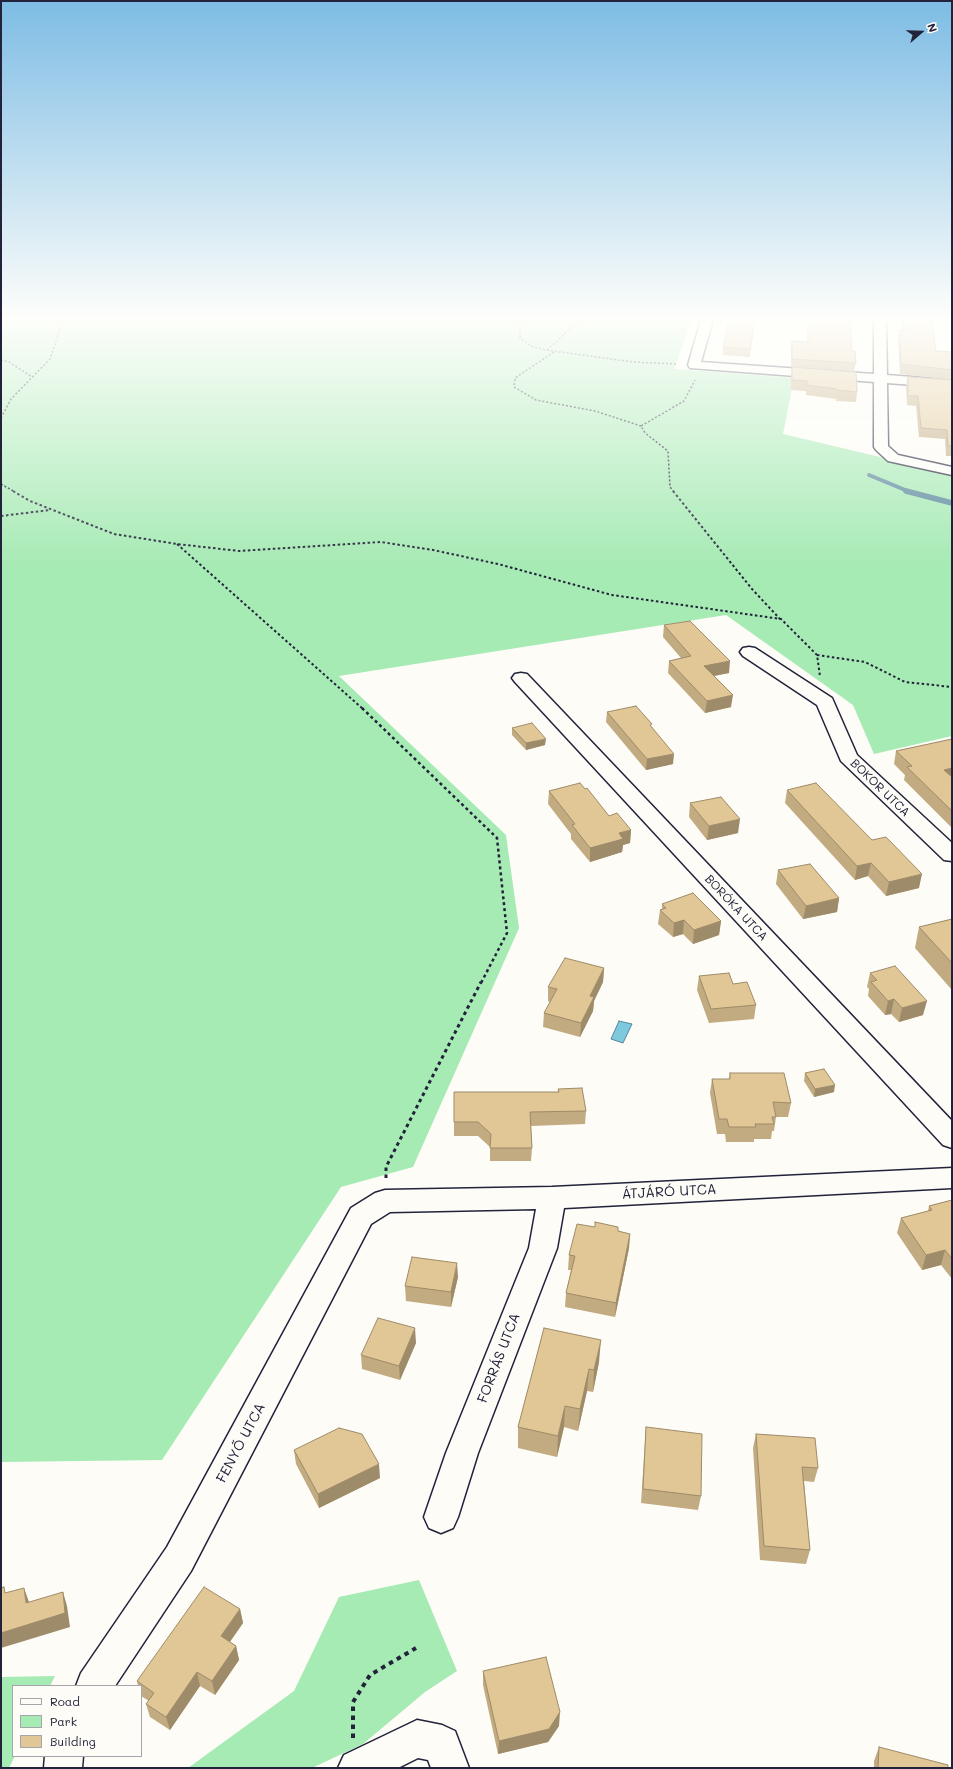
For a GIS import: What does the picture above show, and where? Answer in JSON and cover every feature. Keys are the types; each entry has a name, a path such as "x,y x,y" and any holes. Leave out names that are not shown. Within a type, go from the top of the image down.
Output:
{"street":[{"path":"880,403 881,447 884,452 893,458 952,471"},
{"path":"749,652 825,702"},
{"name":"BORÓKA UTCA","path":"521,678 952,1138"},
{"name":"BOKOR UTCA","path":"825,702 848,757 952,855"},
{"name":"ÁTJÁRÓ UTCA","path":"385,1201 552,1198 952,1178"},
{"name":"FORRÁS UTCA","path":"441,1517 462,1453 543,1248 552,1198"},
{"name":"FENYŐ UTCA","path":"95,1685 179,1559 361,1216 385,1201"},
{"path":"355,1757 416,1739 442,1744 450,1768"},
{"path":"63,1768 64,1757"}],"path":[{"path":"1,418 9,403"},
{"path":"550,403 595,411 641,426 645,433 668,451 670,487 752,589 817,655 864,662 904,682 952,688"},
{"path":"641,426 681,403"},
{"path":"1,484 30,501 50,510 114,534 177,544 239,551 381,542 433,550 498,564 612,595 780,619"},
{"path":"1,516 50,510"},
{"path":"177,544 343,690 497,838 507,933 386,1168 385,1201"},
{"path":"817,655 825,702"},
{"path":"355,1757 353,1702 370,1676 416,1648"}],"green space":[{"path":"1,403 789,403 783,434 952,474 952,736 874,754 853,705 726,615 339,676 506,835 519,928 413,1167 341,1187 162,1460 1,1462"},
{"path":"419,1580 457,1671 425,1692 363,1744 312,1768 188,1768 294,1691 339,1597"},
{"path":"55,1676 50,1685 12,1685 12,1757 14,1757 9,1768 1,1768 1,1677"}],"water":[{"path":"619,1021 632,1024 623,1043 611,1039"}],"building":[{"path":"919,403 952,403 952,446 948,446 947,430 921,428"},
{"path":"690,621 730,661 704,666 733,695 707,701 669,661 691,656 664,625"},
{"path":"636,706 652,724 650,725 674,754 647,759 607,712"},
{"path":"532,723 546,739 526,743 512,728"},
{"path":"952,739 952,768 944,770 952,777 952,811 907,767 912,766 896,751"},
{"path":"580,783 585,789 587,788 609,816 617,813 631,830 619,833 623,839 590,848 572,825 575,824 549,791"},
{"path":"816,783 872,840 886,837 922,874 889,882 871,863 857,866 787,790"},
{"path":"721,797 740,819 709,826 690,803"},
{"path":"810,864 839,898 806,906 778,870"},
{"path":"693,893 721,921 694,930 684,920 674,923 660,910 666,908 662,904"},
{"path":"952,919 952,963 919,927"},
{"path":"565,958 604,968 590,996 594,997 581,1023 544,1013 557,989 548,987"},
{"path":"895,966 927,1001 902,1008 894,999 888,1001 871,982 877,980 870,973"},
{"path":"729,973 733,984 747,982 756,1005 711,1009 699,976"},
{"path":"824,1069 835,1085 815,1089 805,1073"},
{"path":"730,1073 784,1073 791,1103 773,1102 776,1117 772,1117 774,1124 755,1124 756,1127 729,1127 727,1119 719,1119 712,1079 730,1079"},
{"path":"582,1088 586,1111 530,1112 532,1148 490,1148 491,1134 478,1122 454,1122 454,1092 559,1092 558,1089"},
{"path":"952,1200 952,1259 945,1250 926,1255 901,1218 932,1210 929,1206"},
{"path":"595,1222 618,1227 618,1231 630,1234 616,1303 566,1293 575,1256 569,1255 577,1224 595,1227"},
{"path":"412,1257 457,1263 451,1292 405,1286"},
{"path":"378,1318 415,1328 399,1366 361,1355"},
{"path":"544,1328 601,1340 594,1370 589,1369 580,1409 565,1406 558,1436 518,1427"},
{"path":"646,1427 702,1434 701,1496 643,1489"},
{"path":"339,1428 362,1434 379,1464 318,1494 294,1450"},
{"path":"756,1434 815,1438 818,1468 802,1467 810,1550 764,1546"},
{"path":"4,1587 5,1593 24,1588 26,1603 63,1592 65,1613 1,1633 1,1588"},
{"path":"204,1587 240,1609 221,1636 236,1646 212,1681 197,1672 166,1717 146,1704 154,1693 137,1681"},
{"path":"546,1657 560,1712 549,1729 499,1741 483,1671"},
{"path":"879,1747 948,1765 948,1768 878,1768"}],"waterway":[{"path":"869,475 910,492"},
{"path":"906,491 952,503"}]}
